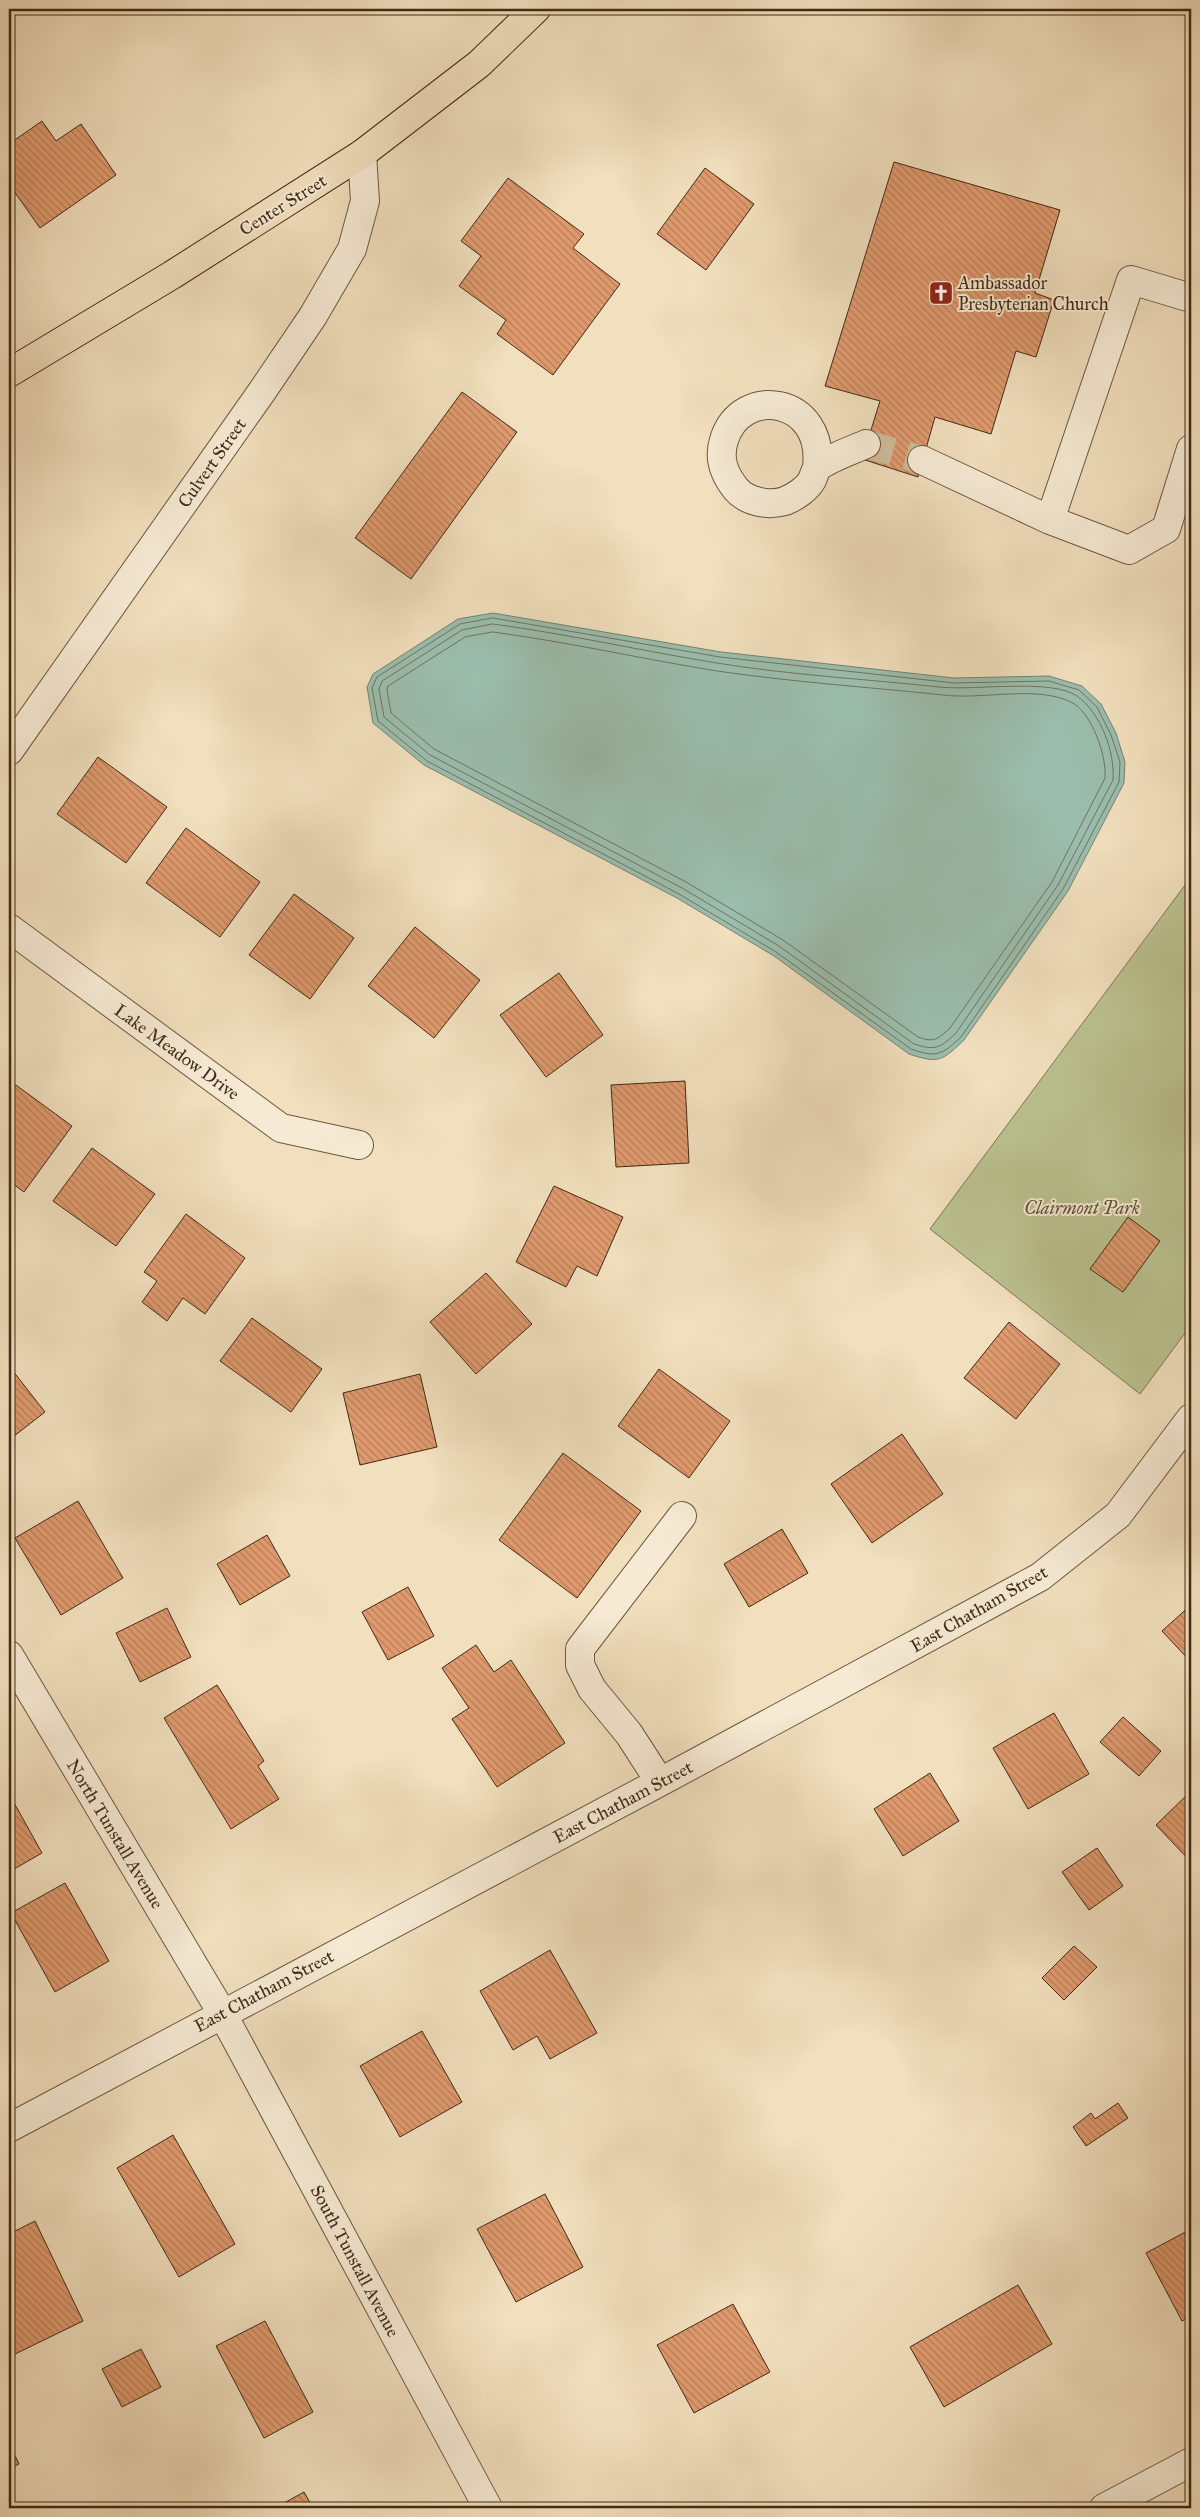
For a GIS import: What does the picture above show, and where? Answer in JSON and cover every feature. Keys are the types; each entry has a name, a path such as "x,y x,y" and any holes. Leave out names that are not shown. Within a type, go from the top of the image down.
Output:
{"main road":[{"name":"Center Street","path":"9,373 172,275 362,154 478,64 536,9"}],"street":[{"name":"Culvert Street","path":"9,751 264,390 313,316 352,249 365,202 362,154"},
{"path":"1050,520 1131,280 1191,298"},
{"path":"817,467 866,444"},
{"path":"922,460 1050,520 1129,550 1166,529 1191,449"},
{"name":"Lake Meadow Drive","path":"9,928 281,1128 359,1145"},
{"name":"East Chatham Street","path":"9,2128 1040,1578 1118,1514 1191,1418"},
{"path":"660,1782 630,1734 592,1689 580,1665 580,1649 682,1516"},
{"name":"North Tunstall Avenue","path":"9,1655 222,2013"},
{"name":"South Tunstall Avenue","path":"222,2013 488,2508"},
{"path":"1104,2508 1191,2462"}],"green space":[{"name":"Clairmont Park","path":"1191,877 1191,1325 1140,1394 930,1229"}],"water":[{"path":"493,613 721,652 954,678 1049,676 1082,686 1101,704 1116,733 1125,762 1124,783 1068,891 964,1040 940,1059 934,1060 919,1057 909,1054 774,956 677,898 424,765 373,723 367,687 373,674 458,619"}],"building":[{"path":"42,121 56,141 81,124 116,175 40,228 9,184 9,144"},
{"path":"894,162 1060,210 1035,293 1054,300 1036,357 1016,351 991,434 935,417 918,477 862,459 880,401 825,386"},
{"path":"705,168 754,204 706,270 657,234"},
{"path":"508,178 584,234 573,248 620,284 553,375 497,334 506,320 459,286 481,256 461,241"},
{"path":"462,392 517,432 411,579 355,538"},
{"path":"98,757 167,807 126,863 57,814"},
{"path":"186,828 260,882 220,937 146,883"},
{"path":"294,894 354,938 310,999 249,955"},
{"path":"415,927 480,980 434,1038 368,986"},
{"path":"559,973 603,1035 546,1077 500,1015"},
{"path":"9,1080 72,1126 24,1192 9,1181"},
{"path":"685,1081 689,1163 616,1167 611,1085"},
{"path":"92,1148 155,1194 116,1246 53,1201"},
{"path":"554,1186 623,1217 597,1276 577,1266 566,1287 516,1262"},
{"path":"186,1214 245,1258 205,1314 183,1298 167,1321 142,1302 157,1281 144,1272"},
{"path":"1128,1217 1160,1241 1123,1292 1090,1269"},
{"path":"486,1273 532,1324 476,1374 430,1322"},
{"path":"252,1318 322,1369 291,1412 220,1361"},
{"path":"1009,1322 1060,1364 1016,1419 964,1378"},
{"path":"9,1366 45,1412 9,1440"},
{"path":"659,1369 730,1421 689,1478 618,1426"},
{"path":"420,1374 437,1447 360,1465 343,1393"},
{"path":"902,1434 943,1494 872,1543 831,1484"},
{"path":"563,1453 641,1511 577,1598 499,1540"},
{"path":"78,1501 123,1578 61,1615 15,1538"},
{"path":"782,1529 808,1573 749,1607 724,1564"},
{"path":"267,1535 290,1576 240,1605 217,1564"},
{"path":"408,1587 434,1636 388,1660 362,1612"},
{"path":"1191,1605 1191,1662 1162,1631"},
{"path":"167,1608 191,1657 140,1682 116,1633"},
{"path":"476,1645 494,1672 511,1660 565,1743 497,1787 452,1719 469,1708 442,1668"},
{"path":"217,1685 264,1761 258,1766 279,1799 231,1829 164,1718"},
{"path":"1054,1713 1089,1774 1028,1809 993,1748"},
{"path":"1123,1717 1161,1751 1139,1776 1100,1742"},
{"path":"930,1773 959,1821 903,1856 874,1809"},
{"path":"1191,1791 1191,1862 1156,1825"},
{"path":"13,1801 42,1853 9,1872 9,1804"},
{"path":"1097,1848 1123,1886 1089,1910 1062,1872"},
{"path":"65,1883 109,1961 55,1992 11,1913"},
{"path":"1074,1946 1097,1967 1064,2000 1042,1978"},
{"path":"550,1950 597,2033 550,2059 537,2036 513,2050 480,1991"},
{"path":"422,2031 462,2102 400,2137 360,2066"},
{"path":"1118,2103 1128,2118 1086,2146 1073,2127 1091,2113 1095,2119"},
{"path":"173,2135 235,2244 179,2277 117,2168"},
{"path":"545,2194 583,2267 516,2302 477,2229"},
{"path":"35,2221 83,2321 9,2357 9,2234"},
{"path":"1191,2229 1191,2316 1182,2321 1146,2253"},
{"path":"1018,2285 1052,2344 944,2407 910,2347"},
{"path":"733,2304 770,2372 694,2413 657,2345"},
{"path":"265,2321 313,2412 264,2438 216,2346"},
{"path":"141,2349 161,2387 122,2407 102,2369"},
{"path":"9,2443 19,2464 9,2469"},
{"path":"304,2492 313,2508 275,2508"}],"tunnel":[{"path":"866,444 922,460"}],"place":[{"name":"Ambassador Presbyterian Church","path":"941,293"}]}
